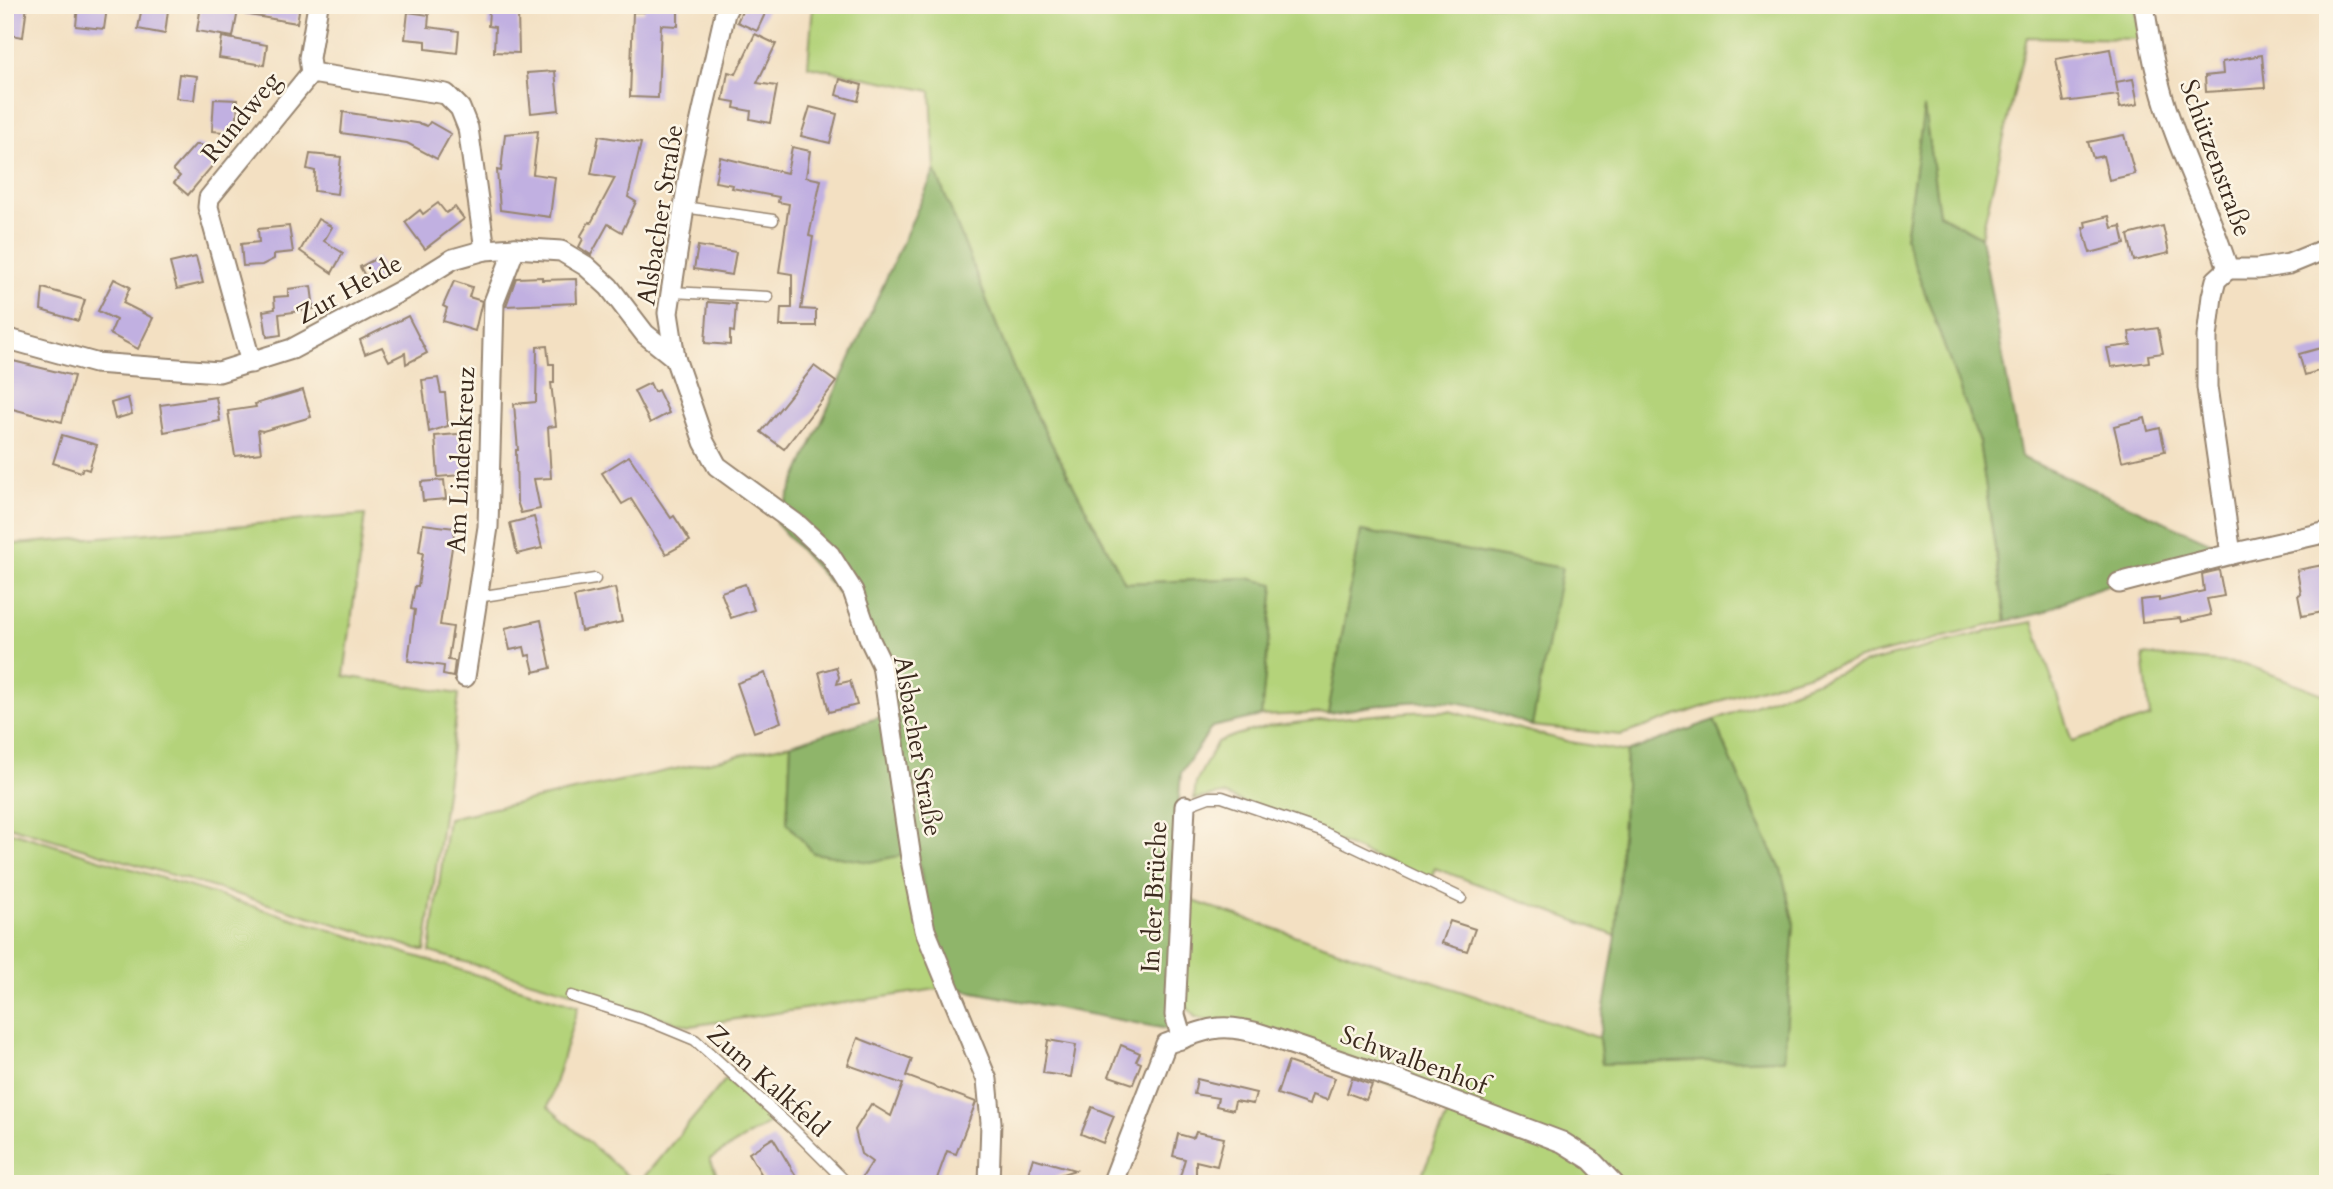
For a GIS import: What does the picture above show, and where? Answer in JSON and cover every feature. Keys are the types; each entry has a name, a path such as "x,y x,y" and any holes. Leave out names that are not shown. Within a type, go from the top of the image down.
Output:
{"street":[{"path":"311,73 309,58 318,5"},
{"name":"Alsbacher Straße","path":"729,5 724,13 684,207 668,313 675,358 704,442 717,466 799,526 830,555 853,591 882,665 912,865 925,930 987,1080 991,1122 989,1184"},
{"name":"Schützenstraße","path":"2144,5 2152,60 2167,110 2218,237 2228,269 2258,269 2289,264 2328,248"},
{"name":"Rundweg","path":"251,363 208,207 209,198 311,73 446,94 460,108 468,128 485,250"},
{"name":"Zur Heide","path":"5,338 95,363 219,372 292,349 408,287 453,259 485,250 515,248 561,251 586,266 608,287 645,334 675,358"},
{"name":"Am Lindenkreuz","path":"465,677 490,501 494,302 515,248"},
{"path":"2228,269 2216,280 2211,296 2207,337 2207,387 2231,554"},
{"path":"2119,583 2328,532"},
{"name":"In der Brüche","path":"1182,1039 1175,1014 1185,806"},
{"name":"Schwalbenhof","path":"1182,1039 1213,1027 1242,1028 1276,1039 1400,1081 1562,1142 1591,1160 1614,1184"},
{"path":"1112,1184 1166,1044 1182,1039"}],"lane":[{"path":"684,207 773,220"},
{"path":"672,292 768,297"},
{"path":"477,597 594,579"},
{"name":"In der Brüche","path":"1185,806 1209,797 1222,797 1321,831 1461,898"},
{"name":"Zum Kalkfeld","path":"571,996 644,1019 695,1040 758,1095 848,1184"}],"green space":[{"path":"813,5 2135,5 2140,39 2027,37 1981,237 1939,214 1924,111 1905,238 1979,442 2006,621 1863,658 1735,696 1621,735 1532,726 1561,568 1361,531 1328,713 1261,716 1274,585 1247,578 1125,583 1019,382 935,170 931,91 808,66"},
{"path":"1924,108 1939,214 1981,237 2021,457 2223,548 2080,594 2042,613 2006,621 1979,442 1905,238"},
{"path":"935,170 1019,382 1125,583 1247,578 1274,584 1261,716 1212,727 1181,773 1172,1030 953,988 930,929 894,713 855,611 776,523"},
{"path":"365,515 344,676 459,694 425,951 5,825 5,545"},
{"path":"1361,531 1562,568 1532,726 1483,708 1438,701 1406,702 1328,713"},
{"path":"2033,622 2072,741 2150,717 2143,655 2245,664 2328,696 2328,1184 1621,1184 1595,1157 1195,1017 1184,1003 1187,899 1599,1038 1602,1064 1784,1058 1794,924 1781,869 1714,720 1866,663"},
{"path":"1449,711 1570,742 1627,752 1616,936 1435,868 1432,881 1223,794 1194,799 1196,782 1217,742 1236,735 1269,726 1329,719"},
{"path":"887,715 908,854 870,862 813,853 787,823 791,744"},
{"path":"1714,720 1781,869 1794,924 1784,1059 1602,1064 1599,1038 1616,936 1627,752"},
{"path":"791,744 787,823 908,854 944,988 690,1026 430,952 448,818"},
{"path":"5,830 578,1006 548,1107 637,1184 5,1184"},
{"path":"726,1079 774,1120 710,1159 721,1184 638,1184"},
{"path":"1453,1102 1560,1145 1609,1184 1418,1184"}],"building":[{"path":"5,5 27,5 23,37 5,34"},
{"path":"78,5 107,8 104,29 76,26"},
{"path":"201,5 239,5 233,37 197,31"},
{"path":"243,5 300,5 297,23 243,14"},
{"path":"644,5 678,5 678,26 661,25 658,98 630,97 633,12 644,12"},
{"path":"745,5 769,5 757,31 737,22"},
{"path":"142,6 168,10 165,34 138,29"},
{"path":"489,11 518,13 519,53 494,52 495,27 488,26"},
{"path":"408,12 429,15 428,27 459,31 457,53 426,49 426,41 405,39"},
{"path":"755,34 776,44 757,83 777,86 770,123 750,119 751,111 734,108 735,102 723,100 728,72 736,74"},
{"path":"222,37 267,45 264,65 219,58"},
{"path":"2110,49 2116,82 2133,79 2138,104 2120,108 2118,95 2064,102 2056,59"},
{"path":"2262,55 2265,88 2206,92 2205,76 2223,74 2222,62"},
{"path":"555,71 559,110 531,113 527,73"},
{"path":"179,74 197,76 194,100 176,98"},
{"path":"840,79 862,85 858,101 836,95"},
{"path":"214,99 238,100 236,133 212,131"},
{"path":"810,107 837,114 830,143 801,136"},
{"path":"343,112 427,126 430,122 451,134 437,159 407,143 341,133"},
{"path":"538,131 533,174 555,177 550,217 500,210 497,170 501,171 505,134"},
{"path":"2124,135 2135,174 2109,180 2103,156 2093,158 2088,142"},
{"path":"599,136 641,143 628,197 636,202 622,232 608,224 591,255 579,247 583,239 580,237 589,222 591,223 615,178 591,174"},
{"path":"195,145 201,145 218,159 188,195 174,183 180,176 173,170"},
{"path":"792,147 810,151 806,177 821,180 809,236 813,237 801,309 816,310 816,326 780,326 781,308 792,308 792,274 779,272 789,204 778,202 779,197 715,182 720,157 787,173"},
{"path":"310,154 341,157 337,194 314,191 315,171 307,169"},
{"path":"438,203 446,213 455,207 464,219 425,249 405,222 420,210 423,214"},
{"path":"2109,216 2112,228 2121,226 2125,244 2090,253 2083,228 2086,227 2085,222"},
{"path":"318,219 332,227 324,241 343,253 332,273 300,251"},
{"path":"289,226 293,252 274,254 274,259 262,265 243,266 241,244 259,242 258,229"},
{"path":"2163,226 2169,253 2134,261 2128,235"},
{"path":"698,246 736,252 732,275 694,269"},
{"path":"196,257 203,283 177,289 170,263"},
{"path":"377,258 385,274 369,283 360,267"},
{"path":"542,277 542,280 576,279 577,303 506,306 516,278"},
{"path":"114,279 130,287 123,303 153,318 138,349 110,334 116,320 98,311"},
{"path":"454,281 472,287 469,297 482,301 475,331 443,321 447,308 443,306"},
{"path":"311,286 314,309 279,314 281,335 267,337 263,311 275,309 274,297 288,296 288,289"},
{"path":"43,288 85,300 78,321 41,310"},
{"path":"708,302 736,304 730,345 705,343"},
{"path":"408,316 427,353 406,364 405,353 389,361 382,347 365,354 360,340"},
{"path":"2158,328 2163,353 2148,355 2149,362 2111,367 2107,348 2131,345 2129,332"},
{"path":"547,346 549,364 554,364 554,383 551,383 556,426 548,427 551,478 534,479 540,509 521,513 517,501 518,450 514,404 536,402 537,347"},
{"path":"2328,346 2328,368 2305,375 2299,354"},
{"path":"5,359 74,376 62,422 5,407"},
{"path":"814,366 836,382 784,449 761,432"},
{"path":"438,378 441,393 445,393 448,426 429,432 422,380"},
{"path":"650,383 654,392 658,390 669,413 650,423 634,391"},
{"path":"303,390 311,417 263,431 258,430 261,453 235,456 228,411 256,407 255,404"},
{"path":"216,397 220,421 164,432 160,405"},
{"path":"128,398 132,414 115,419 111,403"},
{"path":"2145,418 2148,431 2160,428 2165,451 2122,461 2114,426"},
{"path":"468,433 472,474 438,477 435,436"},
{"path":"62,435 97,445 89,470 83,468 81,472 53,463"},
{"path":"629,456 690,541 666,554 631,499 622,504 602,473"},
{"path":"444,480 446,499 423,501 421,482"},
{"path":"534,517 542,548 517,554 510,523"},
{"path":"423,524 455,528 440,625 453,627 448,660 455,661 453,677 443,675 444,666 408,661 415,610 411,609 423,553 419,552"},
{"path":"2328,564 2328,611 2302,616 2297,570"},
{"path":"2219,570 2224,596 2207,599 2211,615 2181,622 2180,618 2142,622 2140,600 2159,598 2159,601 2204,591 2202,574"},
{"path":"745,584 754,610 731,618 721,592"},
{"path":"615,588 622,622 581,631 574,597"},
{"path":"541,620 551,668 534,672 530,655 526,656 524,647 510,650 505,628"},
{"path":"836,667 839,677 837,684 850,681 857,705 829,712 819,672"},
{"path":"765,673 781,722 754,732 737,683"},
{"path":"1450,921 1475,929 1467,951 1442,943"},
{"path":"858,1038 912,1059 906,1076 976,1102 956,1154 947,1151 935,1184 858,1184 872,1162 861,1154 855,1130 871,1104 891,1116 903,1084 848,1065"},
{"path":"1048,1040 1076,1045 1071,1077 1043,1073"},
{"path":"1121,1045 1140,1053 1136,1061 1141,1063 1133,1084 1109,1076"},
{"path":"1288,1062 1335,1078 1327,1100 1312,1095 1309,1105 1277,1094"},
{"path":"1352,1078 1372,1085 1366,1100 1347,1093"},
{"path":"1197,1079 1256,1093 1253,1104 1235,1101 1233,1110 1216,1106 1218,1098 1194,1094"},
{"path":"1092,1107 1114,1116 1103,1143 1081,1134"},
{"path":"1196,1132 1224,1138 1217,1166 1196,1161 1196,1184 1178,1184 1185,1159 1173,1156 1178,1134 1192,1138"},
{"path":"773,1138 796,1176 783,1184 767,1184 749,1153"},
{"path":"1033,1158 1075,1170 1056,1176 1054,1184 1039,1184 1026,1180"}]}
